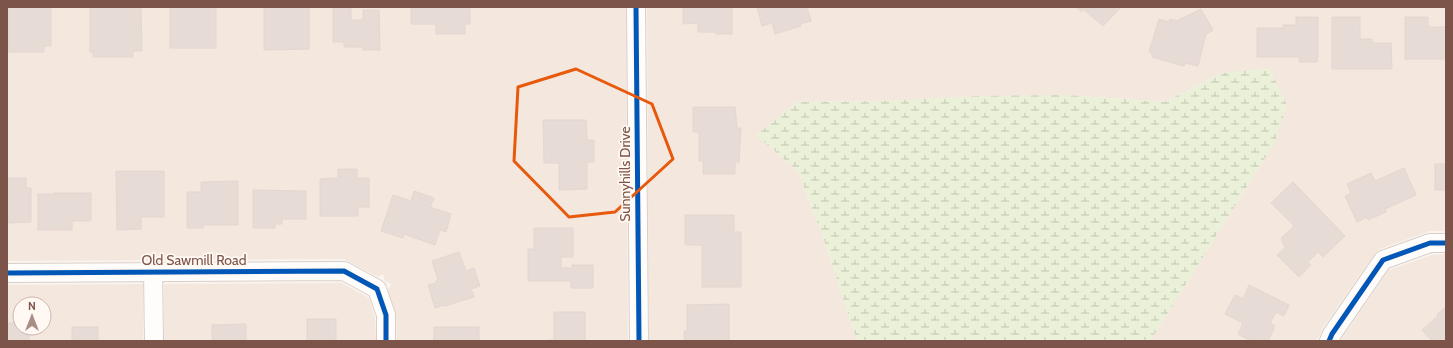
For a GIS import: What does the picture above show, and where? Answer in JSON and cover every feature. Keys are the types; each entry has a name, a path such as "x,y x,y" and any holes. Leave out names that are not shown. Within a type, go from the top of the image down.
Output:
{"street":[{"name":"Sunnyhills Drive","path":"636,7 638,341"},
{"path":"1329,341 1332,334 1383,260 1430,243 1446,243"},
{"name":"Old Sawmill Road","path":"7,273 344,271 377,289 386,316 386,341"},
{"path":"153,272 154,341"}],"highlighted area":[{"path":"576,69 652,104 673,159 615,212 569,217 514,161 518,87"}],"shaded area":[{"path":"7,7 626,7 628,341 397,341 396,315 388,290 391,284 385,281 383,274 378,277 344,259 7,261"},
{"path":"647,7 1446,7 1446,231 1430,231 1380,249 1375,253 1324,326 1317,341 1148,341 1154,335 1275,142 1223,73 1164,102 1067,95 882,101 797,102 756,135 798,171 824,240 857,341 649,341"},
{"path":"1446,254 1446,341 1340,341 1389,270 1432,255"},
{"path":"342,283 369,298 375,318 376,341 164,341 164,284"},
{"path":"143,284 143,341 7,341 7,285"}],"green space":[{"path":"1269,68 1287,105 1275,142 1154,335 1148,341 857,341 824,240 798,171 756,135 797,102 882,101 979,96 1067,95 1164,102 1223,73"}],"building":[{"path":"8,7 51,7 51,46 44,46 44,52 8,52"},
{"path":"90,7 141,7 142,51 133,51 133,57 93,57 93,52 90,52"},
{"path":"170,7 216,7 216,48 170,48"},
{"path":"264,7 309,7 309,49 264,50"},
{"path":"333,7 351,7 351,20 363,20 363,10 379,10 380,50 363,50 363,47 344,47 344,42 333,42"},
{"path":"411,7 470,7 470,24 465,24 465,34 436,34 436,24 411,24"},
{"path":"683,7 732,7 732,34 698,32 698,23 683,24"},
{"path":"757,7 807,7 811,21 800,24 801,26 775,34 772,23 762,26"},
{"path":"1076,7 1121,7 1103,26 1083,9 1082,12"},
{"path":"1201,9 1213,30 1206,34 1198,66 1185,63 1184,66 1152,57 1152,53 1149,52 1159,19 1169,22 1170,19 1178,21 1179,19"},
{"path":"1296,17 1318,17 1317,62 1299,62 1299,57 1257,57 1257,28 1283,28 1283,25 1296,25"},
{"path":"1332,17 1360,17 1360,39 1372,39 1372,43 1391,43 1392,69 1332,69"},
{"path":"1405,17 1428,17 1428,27 1446,27 1446,59 1405,59"},
{"path":"693,107 735,107 737,128 741,128 739,162 735,162 735,174 703,174 703,161 699,161 699,132 693,132"},
{"path":"543,120 586,120 587,140 594,140 594,162 587,162 587,189 559,190 559,163 544,163"},
{"path":"1435,164 1446,164 1446,190 1435,190"},
{"path":"1404,168 1416,195 1385,209 1386,212 1368,220 1367,217 1357,222 1345,196 1351,193 1347,184 1371,173 1375,181"},
{"path":"338,169 357,169 357,178 369,178 369,207 358,207 358,216 320,216 320,179 338,178"},
{"path":"116,171 164,171 164,217 141,217 141,229 117,230"},
{"path":"7,178 26,178 26,188 31,188 31,222 9,223 9,220 7,220"},
{"path":"238,181 238,225 203,225 203,228 187,228 187,192 201,192 201,182"},
{"path":"1293,182 1345,236 1323,257 1318,252 1308,262 1311,265 1299,277 1277,255 1285,248 1281,238 1294,226 1271,203"},
{"path":"253,190 306,191 306,219 282,219 282,224 275,224 275,228 253,228"},
{"path":"414,191 434,198 430,207 451,214 446,232 440,230 435,245 404,234 403,238 381,231 393,195 411,201"},
{"path":"91,193 91,221 72,221 72,230 38,230 38,194"},
{"path":"685,215 734,215 734,232 741,232 741,287 702,287 702,245 685,245"},
{"path":"534,228 573,228 573,257 561,257 561,268 572,268 572,265 593,265 593,288 571,288 571,281 528,281 528,249 534,249"},
{"path":"459,252 466,271 474,268 480,286 471,289 474,297 435,308 428,285 436,283 438,280 432,261"},
{"path":"1249,285 1289,305 1284,316 1276,312 1270,323 1275,326 1268,341 1251,341 1238,334 1243,323 1225,314 1235,295 1243,299"},
{"path":"729,304 729,341 684,341 684,331 687,331 687,305"},
{"path":"1446,307 1446,341 1432,341 1422,330"},
{"path":"554,312 585,312 585,341 548,341 554,340"},
{"path":"307,319 336,319 336,341 307,341"},
{"path":"7,323 12,323 12,336 29,336 29,341 7,341"},
{"path":"246,324 246,341 212,341 212,325"},
{"path":"72,327 98,327 98,341 72,341"},
{"path":"434,327 479,327 479,341 434,341"}],"cycle path":[{"path":"636,7 639,341"},
{"path":"1329,341 1332,334 1383,260 1430,243 1446,243"},
{"path":"7,273 344,271 377,289 386,315 386,341"}]}
